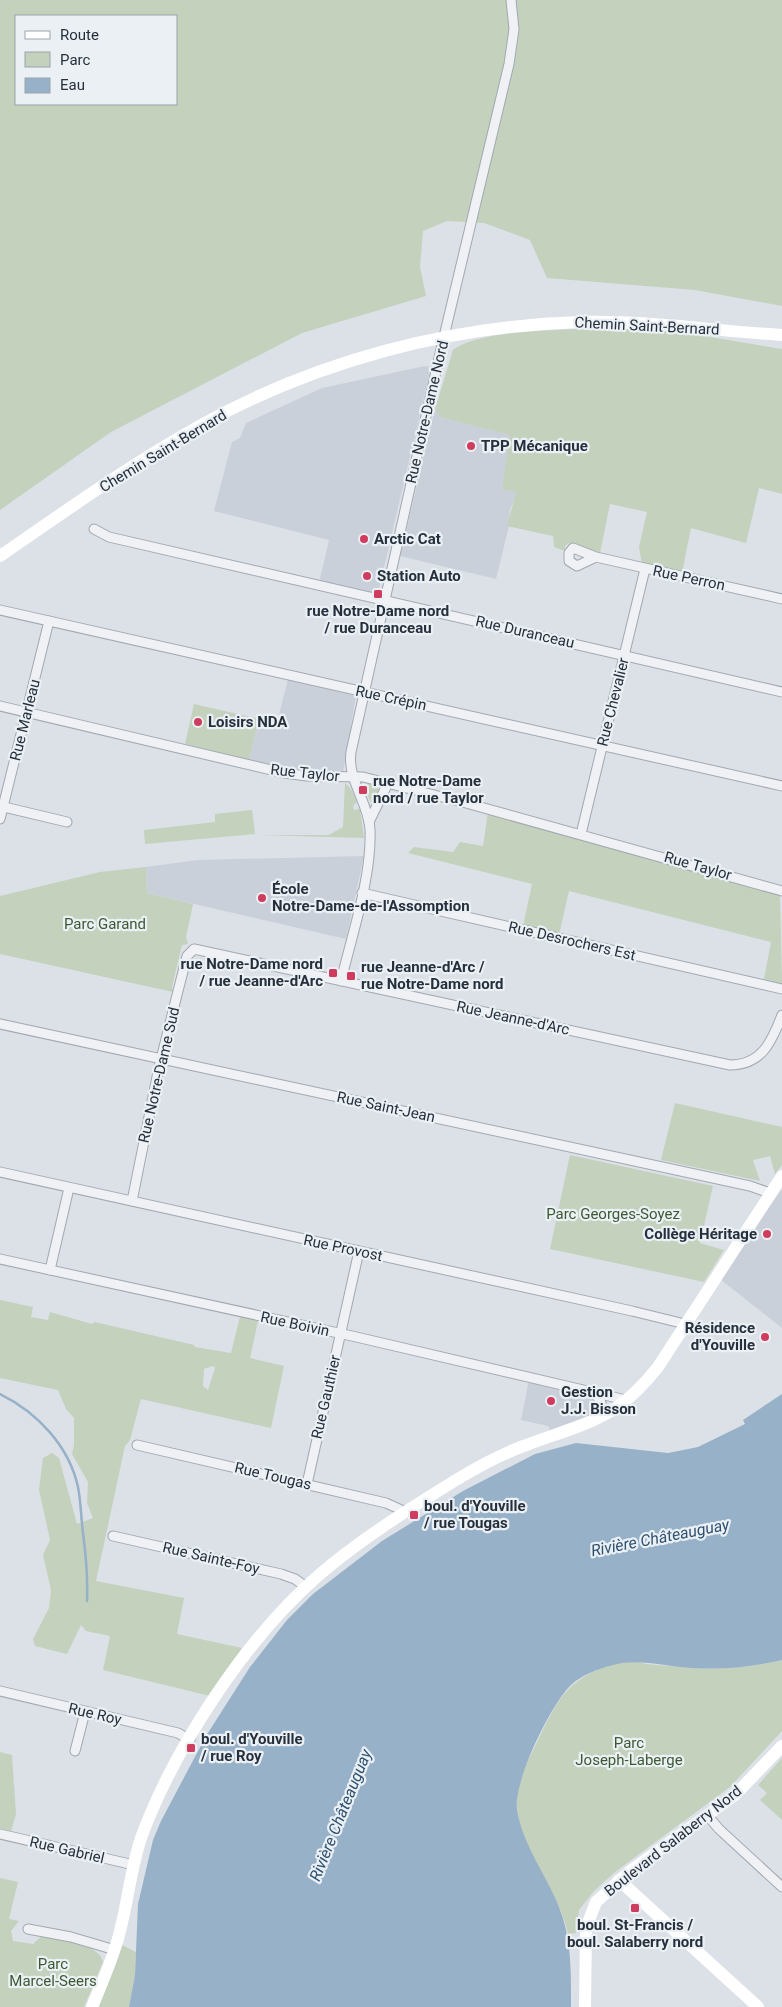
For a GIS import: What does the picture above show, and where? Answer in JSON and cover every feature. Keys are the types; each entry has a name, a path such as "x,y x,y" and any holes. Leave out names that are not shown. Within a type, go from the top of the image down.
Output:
{"street":[{"name":"Rue Notre-Dame Nord","path":"341,981 362,893 368,856 369,822 349,764 444,338 512,50 514,29 511,0"},
{"name":"Chemin Saint-Bernard","path":"0,556 144,459 219,415 280,387 335,366 387,351 444,338 519,326 582,322 694,326 782,335"},
{"name":"Chemin Saint-Bernard","path":"750,333 782,341"},
{"name":"Rue Duranceau","path":"94,528 109,537 782,692"},
{"name":"Rue Perron","path":"596,557 782,599"},
{"name":"Rue Chevalier","path":"581,834 645,569"},
{"name":"Rue Crépin","path":"0,610 782,786"},
{"name":"Rue Marleau","path":"0,819 49,621"},
{"name":"Rue Taylor","path":"0,706 284,773 353,777 388,783 782,890"},
{"name":"Rue Notre-Dame Nord","path":"369,822 388,783"},
{"path":"2,807 67,822"},
{"name":"Rue Desrochers Est","path":"362,893 782,989"},
{"name":"Rue Jeanne-d'Arc","path":"191,951 202,950 730,1065 748,1062 763,1054 782,1016"},
{"name":"Rue Notre-Dame Sud","path":"132,1201 161,1059 186,961 191,951"},
{"name":"Rue Saint-Jean","path":"0,1024 750,1186 770,1193"},
{"name":"Rue Provost","path":"0,1172 685,1324"},
{"path":"92,2007 115,1950 134,1865 153,1809 190,1740 246,1654 273,1620 306,1587 356,1545 464,1475 505,1454 604,1415 626,1400 658,1367 782,1176"},
{"path":"50,1270 69,1188"},
{"name":"Rue Gauthier","path":"307,1484 358,1251"},
{"name":"Rue Boivin","path":"0,1259 589,1390 626,1400"},
{"path":"589,1390 600,1399 604,1415"},
{"name":"Rue Tougas","path":"137,1445 386,1503 406,1512"},
{"name":"Rue Sainte-Foy","path":"113,1536 281,1574 296,1580 306,1587"},
{"name":"Rue Roy","path":"0,1691 178,1734 190,1740"},
{"path":"75,1751 84,1712"},
{"name":"Boulevard Salaberry Nord","path":"584,2007 587,1923 596,1902 620,1880 744,1787 782,1746"},
{"path":"707,1816 782,1887"},
{"name":"Rue Gabriel","path":"0,1834 134,1865"},
{"path":"620,1880 758,2007"},
{"path":"28,1929 63,1935 115,1950"}],"shaded area":[{"path":"425,366 431,367 376,595 319,583 329,540 214,511 232,442 240,438 246,423 322,388"},
{"path":"435,409 440,417 511,435 502,489 517,492 510,510 509,526 496,579 400,556"},
{"path":"288,679 356,696 343,772 299,770 249,760 259,719 277,723"},
{"name":"École Notre-Dame-de-l'Assomption","path":"364,856 346,939 147,893 146,867 198,860"},
{"name":"Collège Héritage","path":"782,1189 782,1328 720,1279"},
{"path":"529,1380 588,1395 588,1397 594,1400 596,1408 589,1416 550,1430 548,1426 521,1420"}],"green space":[{"path":"0,0 782,0 782,306 695,290 547,278 530,240 484,223 447,221 423,231 420,267 426,296 302,333 111,432 0,510"},
{"path":"614,328 674,331 782,349 782,494 759,488 746,543 691,528 682,573 642,564 639,547 647,512 610,504 600,553 569,543 565,546 565,551 554,547 553,536 507,526 516,492 502,489 510,435 440,417 435,409 453,350 466,343 506,334"},
{"path":"194,704 259,719 249,760 185,744"},
{"path":"345,783 351,789 357,802 353,806 354,810 360,809 364,838 258,835 329,835 343,827"},
{"path":"366,784 376,785 379,790 372,804 364,789"},
{"path":"252,810 255,834 145,844 144,830 215,822 215,814"},
{"path":"488,812 780,895 782,983 764,979 771,942 569,891 559,935 523,926 532,884 408,853 414,847 453,852 460,842 483,846"},
{"name":"Parc Garand","path":"146,867 147,893 193,904 186,937 188,944 182,945 172,987 173,992 0,954 0,896 100,872"},
{"name":"Parc Georges-Soyez","path":"675,1103 782,1127 782,1165 775,1174 770,1156 753,1160 760,1181 661,1160"},
{"name":"Parc Georges-Soyez","path":"570,1155 713,1186 700,1243 724,1250 704,1282 550,1249"},
{"path":"0,1300 33,1307 31,1317 48,1320 50,1312 92,1324 95,1322 194,1345 195,1347 231,1353 240,1317 258,1321 250,1358 284,1366 271,1428 141,1399 130,1440 125,1446 96,1581 184,1598 177,1634 242,1648 210,1696 103,1670 110,1636 86,1631 81,1625 67,1654 35,1646 33,1639 49,1608 51,1590 43,1555 50,1540 39,1490 43,1458 52,1453 59,1458 77,1524 93,1518 87,1503 88,1482 72,1454 74,1418 66,1409 58,1390 0,1378","holes":["213,1366 215,1368 208,1390 203,1386 204,1369"]},
{"name":"Parc Joseph-Laberge","path":"782,1660 782,1731 730,1787 615,1872 594,1891 579,1910 576,1933 568,1934 557,1902 525,1841 517,1808 518,1789 524,1770 558,1702 581,1679 605,1667 625,1662 633,1661 646,1664 714,1669"},
{"path":"0,1752 12,1755 16,1814 11,1831 0,1828"},
{"path":"782,1758 782,1820 760,1800 767,1793 758,1785"},
{"name":"Parc Marcel-Seers","path":"0,1878 18,1882 9,1919 19,1921 11,1931 13,1941 33,1944 43,1935 78,1943 101,1956 103,1962 84,2007 0,2007"},
{"name":"Parc Marcel-Seers","path":"122,1945 136,1952 135,1975 129,2007 99,2007"}],"water":[{"name":"Rivière Châteauguay","path":"782,1394 782,1660 749,1666 715,1669 633,1662 613,1665 596,1671 574,1682 562,1696 543,1727 527,1764 517,1797 517,1810 524,1836 554,1895 563,1919 569,1944 571,2007 129,2007 135,1975 138,1904 153,1840 161,1821 206,1736 250,1667 287,1620 313,1594 382,1541 463,1491 535,1454 576,1443 668,1453 698,1447 745,1424 743,1420"}],"waterway":[{"path":"0,1394 27,1410 50,1432 59,1444 74,1472 80,1504 87,1601"}],"place":[{"name":"TPP Mécanique","path":"471,446"},
{"name":"Arctic Cat","path":"364,539"},
{"name":"Station Auto","path":"367,576"},
{"name":"rue Notre-Dame nord / rue Duranceau","path":"378,594"},
{"name":"Loisirs NDA","path":"198,722"},
{"name":"rue Notre-Dame nord / rue Taylor","path":"363,790"},
{"name":"École Notre-Dame-de-l'Assomption","path":"262,898"},
{"name":"rue Notre-Dame nord / rue Jeanne-d'Arc","path":"333,973"},
{"name":"rue Jeanne-d'Arc / rue Notre-Dame nord","path":"351,976"},
{"name":"Collège Héritage","path":"767,1234"},
{"name":"Résidence d'Youville","path":"765,1337"},
{"name":"Gestion J.J. Bisson","path":"551,1401"},
{"name":"boul. d'Youville / rue Tougas","path":"414,1515"},
{"name":"boul. d'Youville / rue Roy","path":"191,1748"},
{"name":"boul. St-Francis / boul. Salaberry nord","path":"635,1908"}]}
